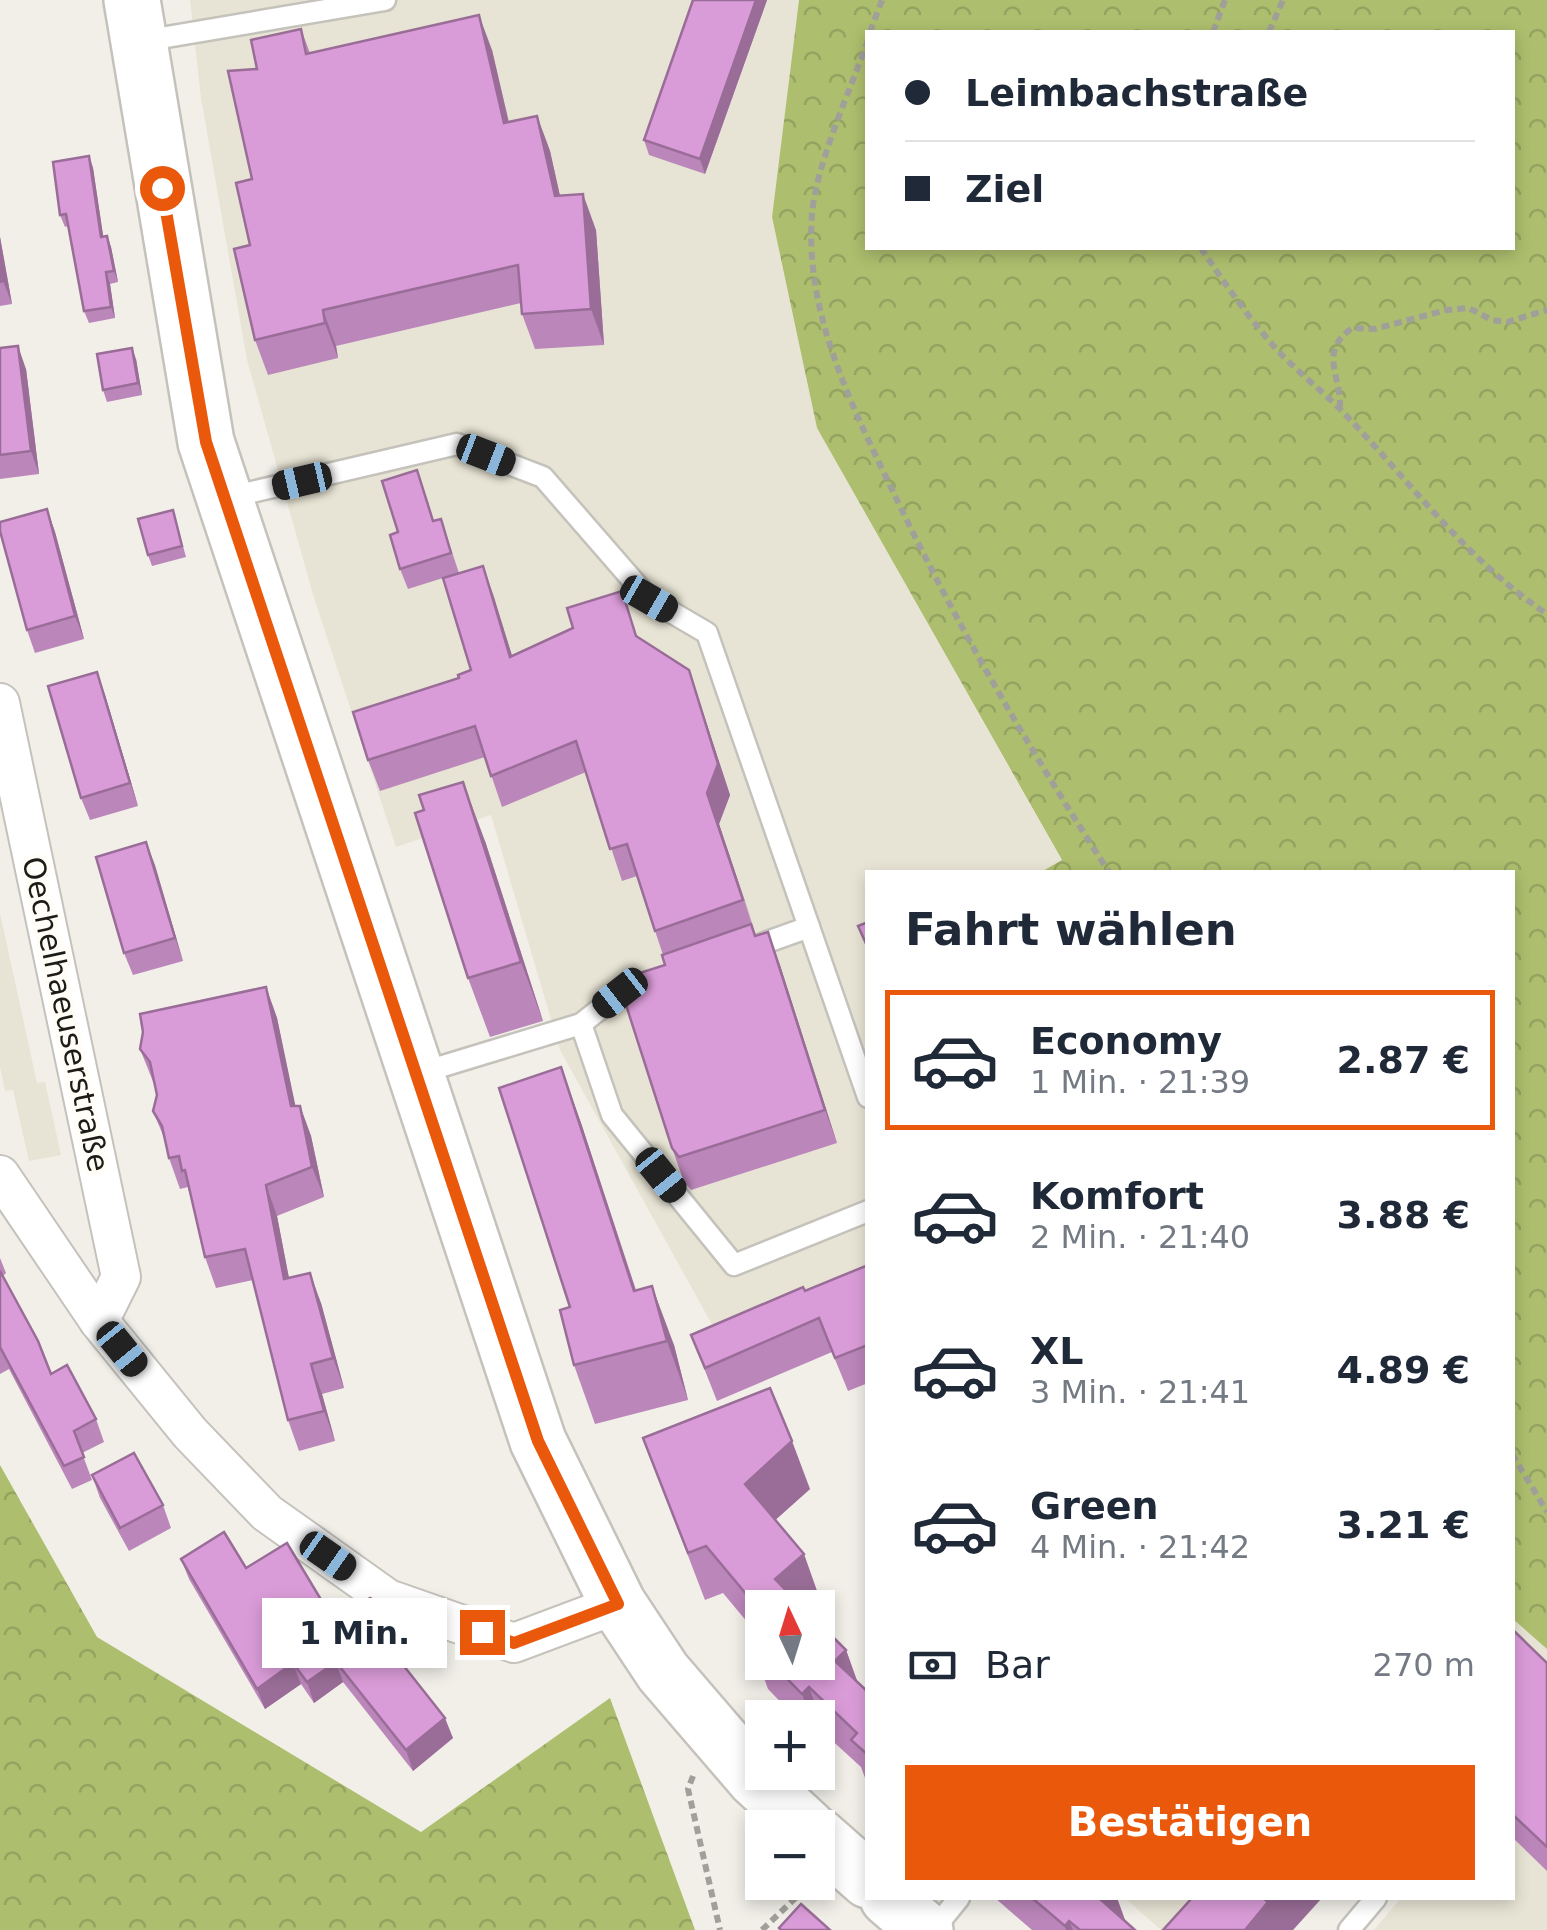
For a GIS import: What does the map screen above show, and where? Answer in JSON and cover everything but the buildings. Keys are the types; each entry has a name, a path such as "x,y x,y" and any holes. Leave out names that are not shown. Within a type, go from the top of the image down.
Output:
{"main road":[{"path":"134,21 206,442 538,1441 618,1604 663,1672 755,1779 789,1810"},
{"path":"835,1851 865,1877"},
{"path":"890,1900 925,1930"}],"street":[{"name":"Oechelhaeuserstraße","path":"0,703 122,1277 100,1321"},
{"path":"0,1174 100,1321 190,1433 268,1513 388,1599 514,1643 618,1604"}],"lane":[{"path":"134,21 384,0"},
{"path":"224,499 457,444 543,476 649,599 707,633 865,1087"},
{"path":"734,954 809,927"},
{"path":"416,1074 581,1024 620,993 658,980"},
{"path":"581,1024 612,1115 734,1265 865,1211"},
{"path":"933,1930 958,1900"},
{"path":"1349,1930 1374,1900"}],"path":[{"path":"871,30 882,0"},
{"path":"1213,30 1225,0"},
{"path":"1269,30 1283,0"},
{"path":"865,48 822,169 812,211 814,292 826,334 865,434 942,593 1026,742 1108,870"},
{"path":"1202,250 1229,290 1280,352 1340,410 1452,535 1513,591 1547,614"},
{"path":"1340,410 1340,389 1332,356 1334,345 1352,328 1374,329 1448,310 1470,308 1492,320 1507,322 1547,310"},
{"path":"1515,1459 1547,1512"},
{"path":"712,1728 688,1789 720,1930"},
{"path":"762,1930 793,1900"}],"shaded area":[{"path":"190,0 799,0 772,217 817,428 1062,861 1045,870 865,870 865,1302 730,1357 560,1050 491,815 396,847 314,598 247,360 201,98"},
{"path":"0,913 37,1083 45,1082 61,1155 29,1161 13,1090 5,1091 0,1067"},
{"path":"1515,1620 1547,1649 1547,1930 1374,1930 1399,1900 1515,1900"},
{"path":"1127,1900 1196,1900 1168,1930 1161,1930"}],"green space":[{"path":"799,0 1547,0 1547,1649 1515,1621 1515,870 1044,870 1062,860 817,428 772,217"},
{"path":"0,1465 97,1637 421,1832 610,1698 695,1930 0,1930"}],"route":[{"path":"162,188 206,442 538,1441 618,1604 514,1643 482,1632"}]}
